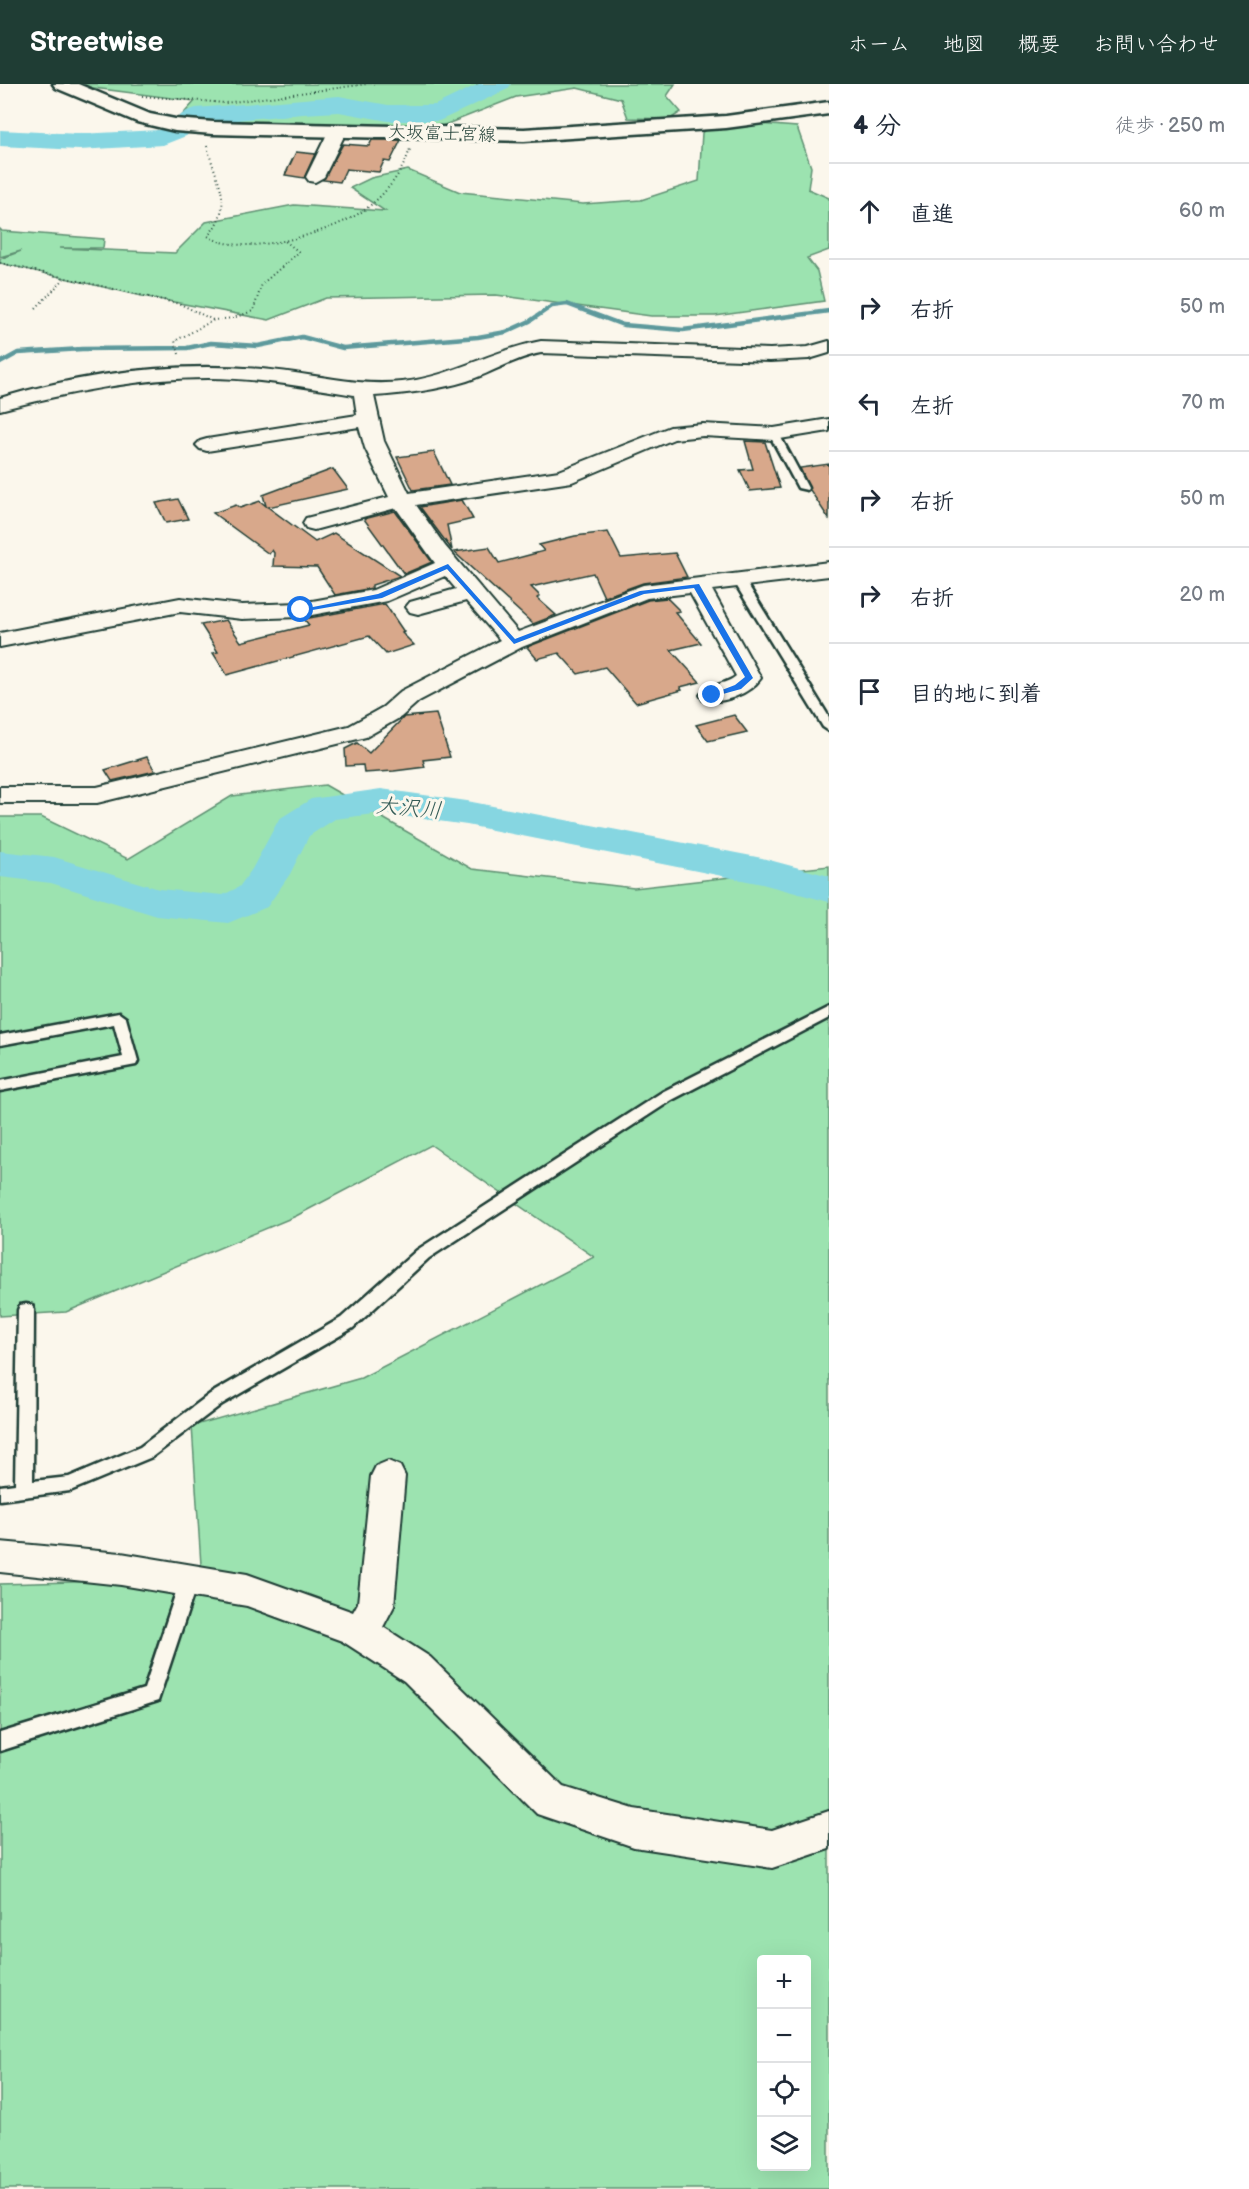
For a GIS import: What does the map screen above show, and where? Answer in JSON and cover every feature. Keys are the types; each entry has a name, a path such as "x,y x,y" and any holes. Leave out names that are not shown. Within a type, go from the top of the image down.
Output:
{"main road":[{"name":"大坂富士宮線","path":"62,84 144,118 175,125 204,128 524,135 726,122 829,108"}],"street":[{"path":"315,177 338,130"},
{"path":"0,404 31,394 106,380 207,372 252,375 363,390 403,388 461,376 519,351 541,347 594,347 770,355 809,353 829,347"},
{"path":"222,388 252,375"},
{"path":"363,390 375,447 403,500 448,566 514,642"},
{"path":"207,445 369,419"},
{"path":"314,523 403,500 564,477 670,433 703,430 774,434 829,425"},
{"path":"0,640 180,605 242,612 301,610 380,596 448,566"},
{"path":"0,795 97,795 357,732 392,712 458,659 514,642 643,592 829,569"},
{"path":"697,585 749,678 738,687 712,695"},
{"path":"418,607 471,592"},
{"path":"360,1632 376,1606 388,1476"},
{"path":"0,1557 121,1569 246,1590 360,1632 417,1669 551,1801 634,1828 772,1849 829,1830"}],"lane":[{"path":"774,434 803,488"},
{"path":"739,580 829,727"},
{"path":"0,1493 70,1484 146,1452 216,1399 347,1323 423,1254 657,1103 829,1012"},
{"path":"0,1040 119,1018 131,1061 0,1086"},
{"path":"24,1490 26,1310"},
{"path":"0,1742 152,1695 189,1580"}],"path":[{"path":"136,95 225,103 367,84"},
{"path":"204,128 207,147 222,195 219,222 208,237 213,242 223,245 285,241 303,233 332,227 357,214 386,191 408,157 414,132"},
{"path":"177,352 176,340 214,320 233,318 253,312 262,284 299,252 285,241"},
{"path":"0,263 180,304 214,320"},
{"path":"36,308 64,279"}],"green space":[{"path":"85,84 675,84 667,96 681,112 670,119 628,118 621,99 577,88 516,97 442,126 177,121 195,101 86,87"},
{"path":"747,123 797,127 811,167 808,189 829,198 829,250 807,258 817,271 824,301 715,316 651,316 496,295 326,298 269,320 142,296 0,263 0,259 21,251 0,257 0,229 104,239 103,248 59,248 175,253 206,222 294,205 385,211 350,188 371,178 408,170 460,192 583,204 641,200 699,181 702,133 706,127"},
{"path":"325,785 472,869 634,888 829,866 829,2189 0,2189 0,1584 179,1579 147,1674 201,1565 192,1426 361,1378 594,1257 431,1145 296,1216 66,1312 0,1316 0,817 41,817 128,859 232,796"}],"building":[{"path":"372,140 401,140 390,162 384,161 379,172 346,169 340,182 323,180 343,144 369,146"},
{"path":"296,152 315,154 304,178 285,175"},
{"path":"745,441 765,442 780,488 750,491 740,470 753,469"},
{"path":"434,452 450,485 413,490 397,457"},
{"path":"829,464 829,519 810,490 800,468"},
{"path":"333,469 348,489 268,507 315,542 334,533 400,576 372,585 372,588 335,595 317,567 273,566 274,553 272,550 269,554 213,513 236,505 240,508 260,501 266,506 263,495"},
{"path":"178,499 188,519 166,523 156,503"},
{"path":"462,500 473,519 447,525 452,550 420,507"},
{"path":"395,511 432,562 404,574 364,519"},
{"path":"608,532 621,558 675,553 687,577 643,583 604,597 593,573 531,587 540,596 537,598 556,615 533,624 454,552 489,547 499,563 544,551 539,545 575,536"},
{"path":"667,598 680,611 675,612 701,643 671,650 700,682 680,687 682,690 636,703 605,667 578,674 559,653 537,659 527,647 648,600"},
{"path":"385,604 404,632 402,633 414,645 386,654 369,636 227,675 213,653 218,652 201,625 226,620 241,642 309,625 304,619"},
{"path":"436,714 450,757 423,760 425,767 394,771 364,773 363,765 346,766 345,749 357,743 369,753 404,717"},
{"path":"734,715 747,732 708,741 696,725"},
{"path":"147,757 155,771 112,781 105,770"}],"waterway":[{"path":"0,138 79,142 163,137 177,131 196,116 303,106 339,104 388,113 439,113 499,84"},
{"path":"0,363 18,353 82,349 187,348 211,343 258,346 302,337 343,348 478,337 506,332 530,321 552,306 567,304 623,325 683,330 829,311"},
{"name":"大沢川","path":"0,864 54,870 157,902 228,909 253,897 270,874 293,828 325,808 381,801 467,813 762,871 829,889"}],"route":[{"path":"301,610 380,596 448,566 514,642 643,592 697,585 749,678 738,687 712,695"}]}
